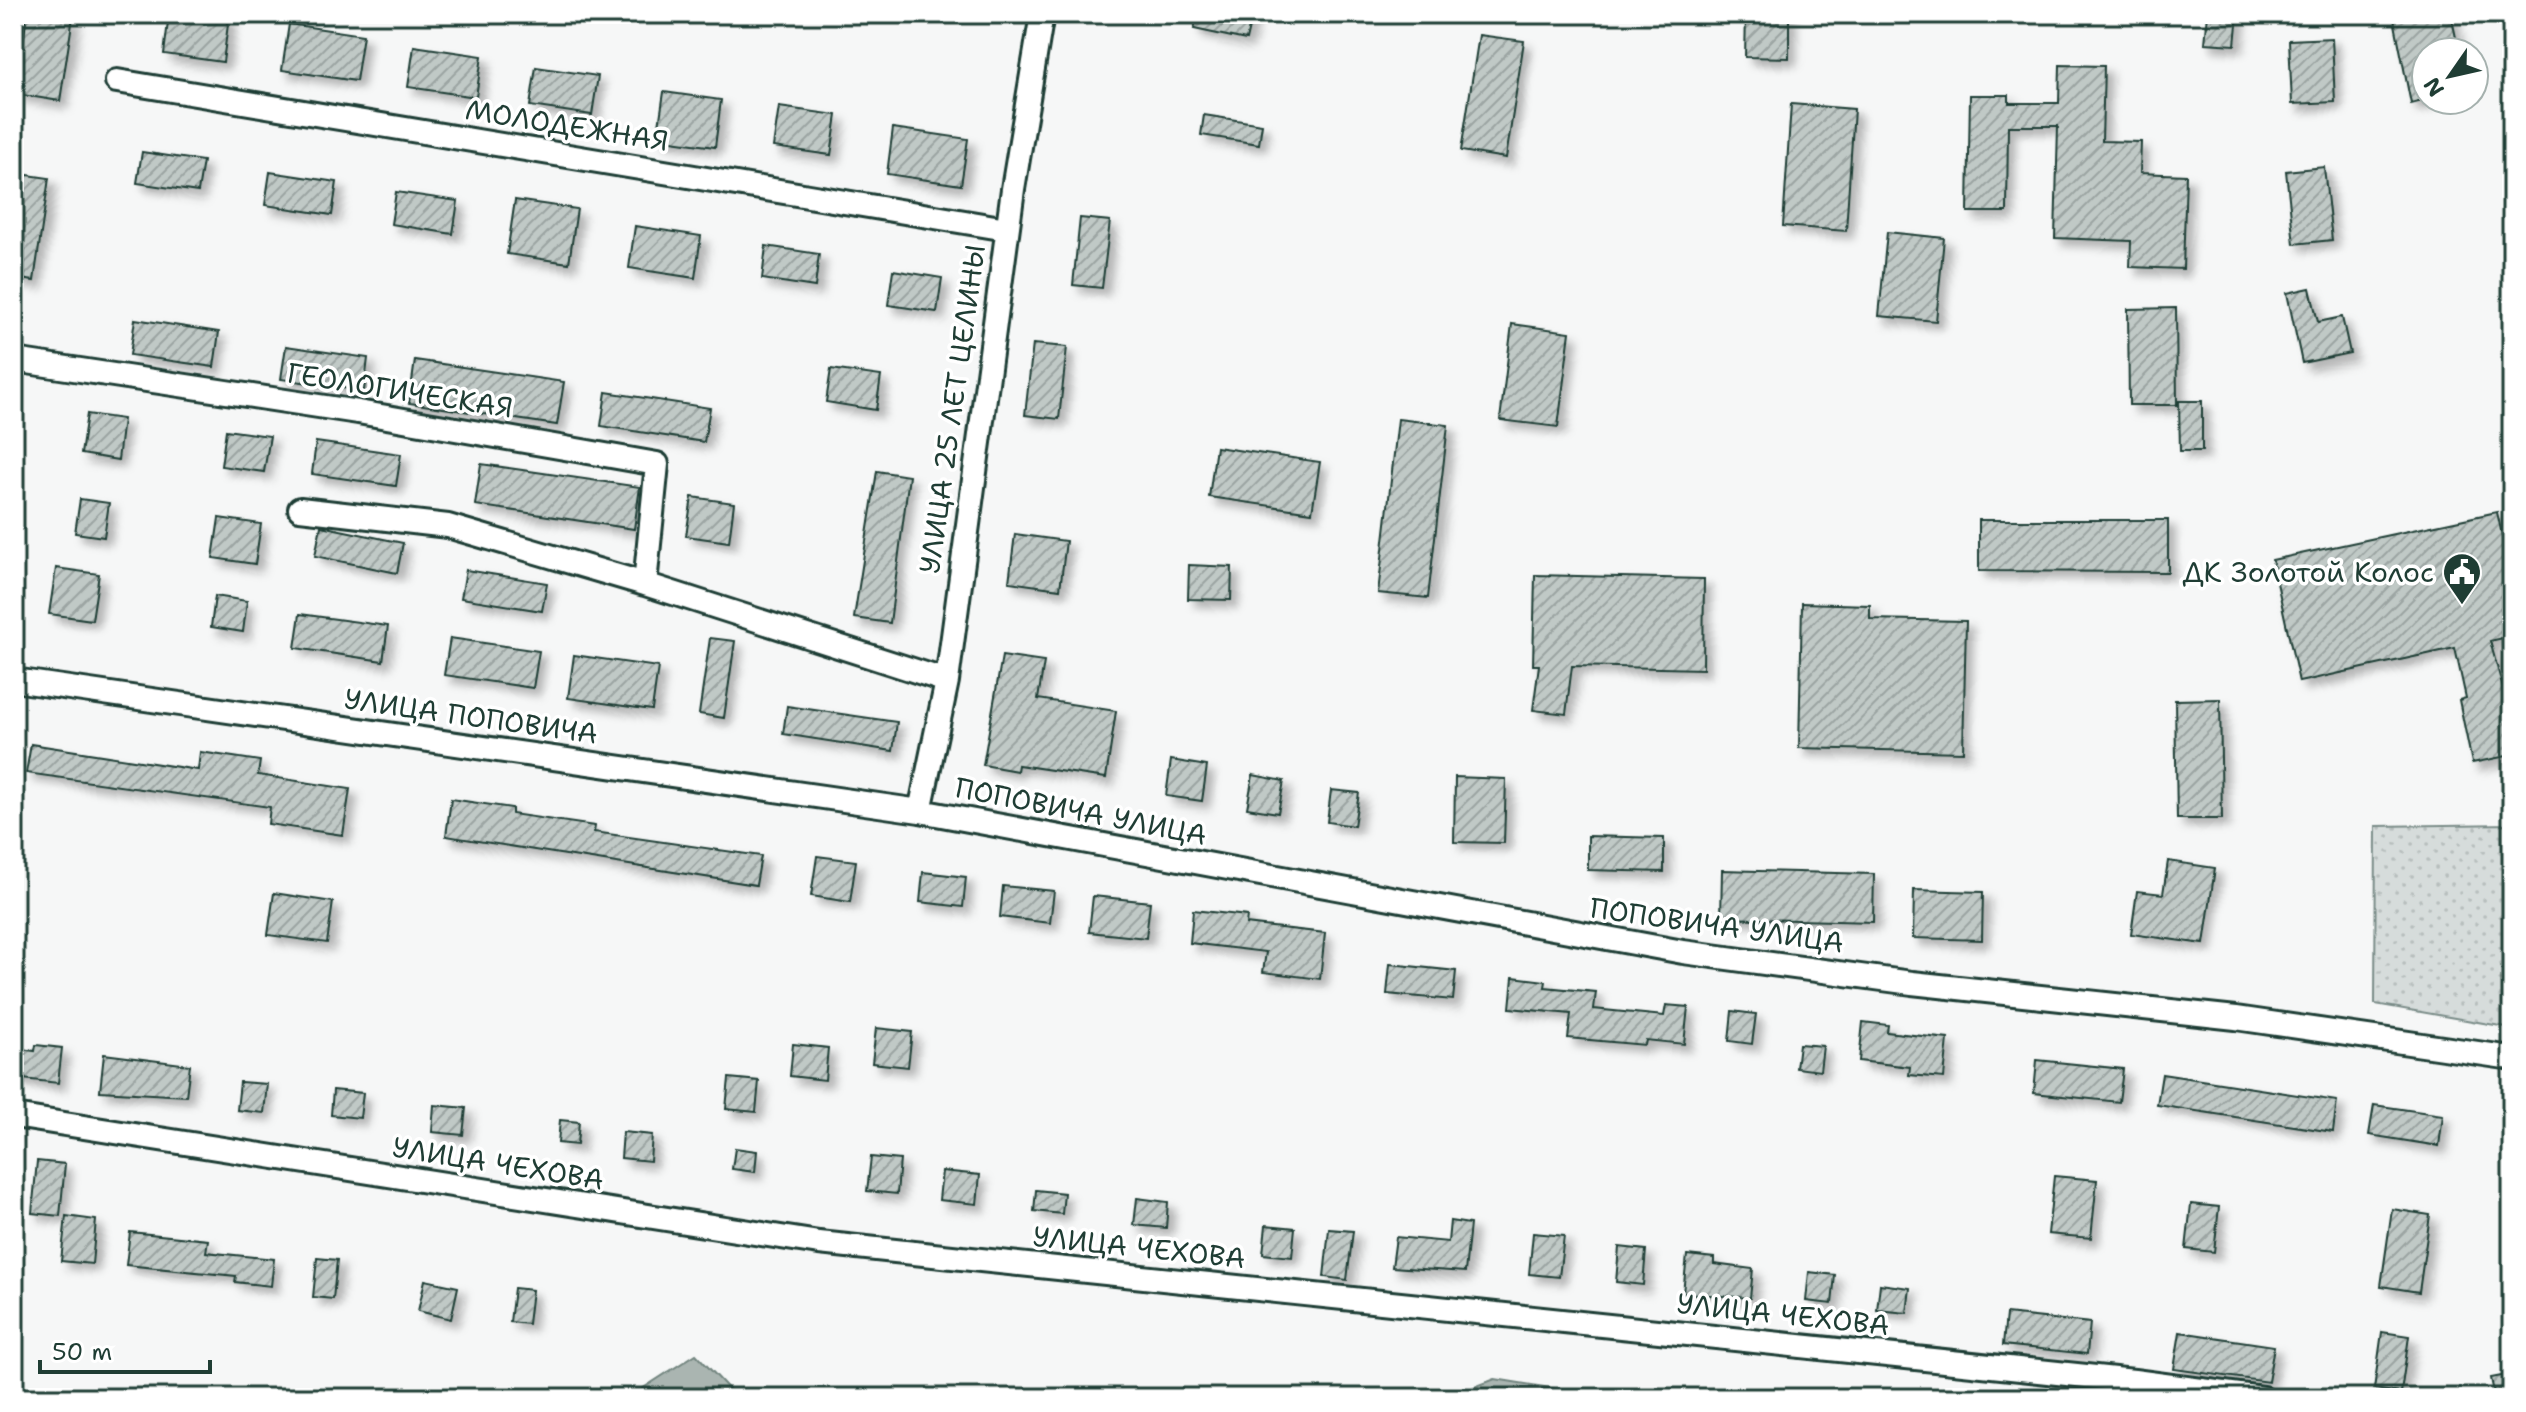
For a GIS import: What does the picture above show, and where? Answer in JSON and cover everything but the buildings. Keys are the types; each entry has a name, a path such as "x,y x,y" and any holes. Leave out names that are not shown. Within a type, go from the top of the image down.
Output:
{"street":[{"name":"УЛИЦА 25 ЛЕТ ЦЕЛИНЫ","path":"920,811 947,681 1007,229 1042,14"},
{"name":"МОЛОДЕЖНАЯ","path":"117,81 1007,229"},
{"name":"ГЕОЛОГИЧЕСКАЯ","path":"14,360 358,412 657,464 645,584"},
{"path":"300,509 448,526 645,584 947,681"},
{"name":"УЛИЦА ПОПОВИЧА","path":"14,680 920,811"},
{"name":"ПОПОВИЧА УЛИЦА","path":"920,811 1683,952 1912,983 2236,1018 2512,1058"},
{"name":"УЛИЦА ЧЕХОВА","path":"14,1116 819,1243 2119,1379 2262,1398"}],"shaded area":[{"path":"2512,824 2512,1028 2375,1004 2376,826"},
{"path":"696,1354 737,1398 628,1398"},
{"path":"1495,1379 1612,1398 1446,1398"}],"place":[{"name":"ДК Золотой Колос","path":"2462,606"}]}
